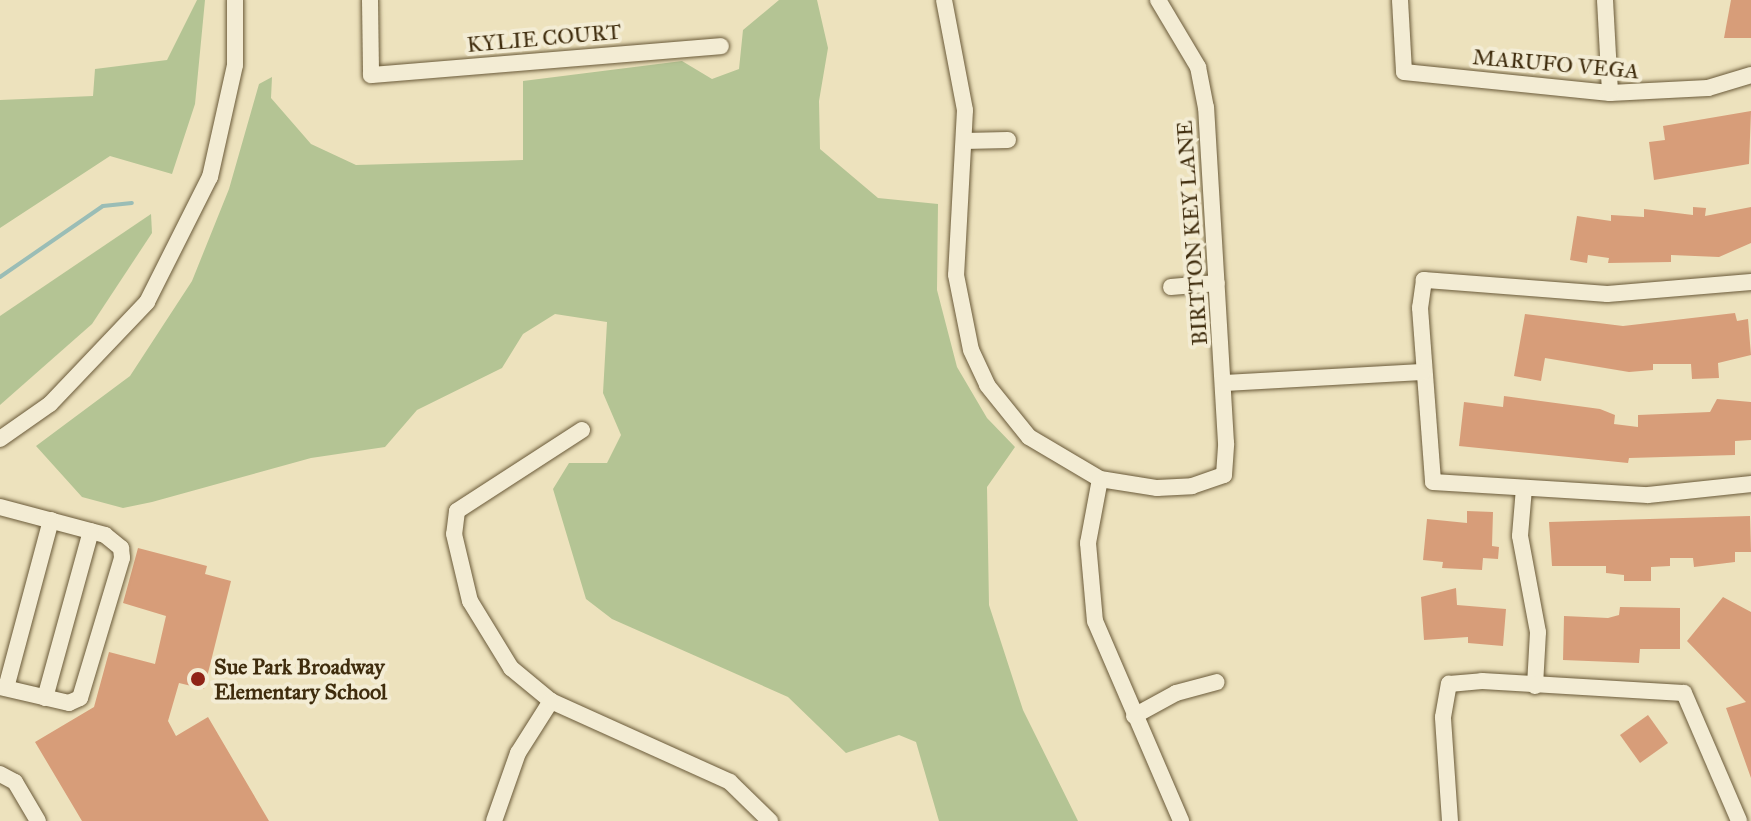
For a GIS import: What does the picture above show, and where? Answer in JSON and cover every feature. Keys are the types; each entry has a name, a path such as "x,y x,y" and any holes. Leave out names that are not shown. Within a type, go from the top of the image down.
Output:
{"street":[{"path":"0,439 50,404 147,302 210,177 235,65 235,0"},
{"name":"KYLIE COURT","path":"370,0 371,75 721,46"},
{"path":"944,0 959,65 964,141 956,275 971,350 987,385 1029,437 1100,479 1088,543 1089,583 1095,621 1181,821"},
{"name":"BIRTTON KEY LANE","path":"1100,479 1157,488 1192,486 1224,475 1224,383 1198,67 1158,0"},
{"name":"MARUFO VEGA","path":"1400,0 1404,72 1610,93 1708,88 1751,75"},
{"path":"1605,0 1610,93"},
{"path":"964,141 1008,140"},
{"path":"1751,282 1607,294 1424,280 1423,372 1433,482 1648,495 1751,484"},
{"path":"1171,287 1217,283"},
{"path":"1224,383 1423,372"},
{"path":"582,430 457,511 454,534 470,601 511,668 551,701 730,782 770,821"},
{"path":"1524,488 1520,536 1538,632 1535,686"},
{"path":"0,507 51,520 91,531 115,541 122,558 87,690 69,703 3,687 51,520"},
{"path":"45,698 91,531"},
{"path":"1134,716 1176,693 1217,682"},
{"path":"1450,821 1443,717 1449,684 1684,693 1739,821"},
{"path":"494,821 518,753 551,701"},
{"path":"0,774 15,782 38,821"}],"green space":[{"path":"197,0 205,0 195,104 172,174 110,156 0,228 0,100 93,96 95,69 167,60"},
{"path":"779,0 817,0 828,48 819,101 820,149 878,198 938,204 937,290 957,367 987,418 1015,447 987,487 989,605 1023,710 1078,821 939,821 916,742 899,735 846,753 788,697 612,619 586,599 553,489 569,463 607,463 621,435 603,393 607,322 555,314 523,334 502,368 417,410 385,447 311,458 152,502 123,508 82,497 36,446 130,376 192,281 229,189 259,84 272,77 271,98 311,144 356,165 523,160 523,81 682,61 712,79 739,69 743,30"},
{"path":"151,214 152,233 92,324 0,405 0,316"}],"building":[{"path":"1731,0 1751,0 1751,38 1724,38"},
{"path":"1751,111 1749,164 1654,180 1649,142 1665,140 1663,126"},
{"path":"1693,207 1706,208 1705,216 1751,207 1751,243 1719,257 1671,255 1671,262 1608,263 1609,258 1588,255 1587,263 1570,260 1577,216 1611,221 1611,215 1644,217 1644,209 1693,215"},
{"path":"1735,313 1737,321 1748,319 1751,355 1718,363 1719,378 1692,379 1691,364 1653,364 1653,370 1629,372 1545,358 1541,381 1514,376 1525,314 1623,326"},
{"path":"1504,396 1600,409 1615,415 1614,424 1638,427 1638,415 1710,412 1717,399 1751,402 1751,440 1735,441 1735,455 1629,458 1628,463 1459,446 1464,402 1503,407"},
{"path":"1467,511 1493,512 1492,546 1499,547 1498,559 1483,558 1482,570 1442,568 1443,562 1423,560 1427,519 1467,523"},
{"path":"1750,516 1751,552 1735,552 1735,562 1694,567 1693,558 1670,558 1670,566 1651,567 1651,581 1624,581 1624,575 1606,573 1606,566 1552,566 1549,522"},
{"path":"138,548 207,566 205,574 231,581 204,689 179,683 168,721 176,736 208,717 269,821 82,821 35,742 94,707 109,652 155,664 166,616 123,603"},
{"path":"1456,588 1457,605 1506,609 1503,646 1468,643 1468,637 1424,640 1421,597"},
{"path":"1723,597 1751,612 1751,778 1726,708 1746,702 1687,641"},
{"path":"1620,607 1680,608 1680,649 1640,649 1639,663 1563,660 1564,616 1608,618 1619,615"},
{"path":"1648,715 1668,743 1640,763 1620,735"}],"waterway":[{"path":"0,277 103,206 132,203"}],"place":[{"name":"Sue Park Broadway Elementary School","path":"198,679"}]}
